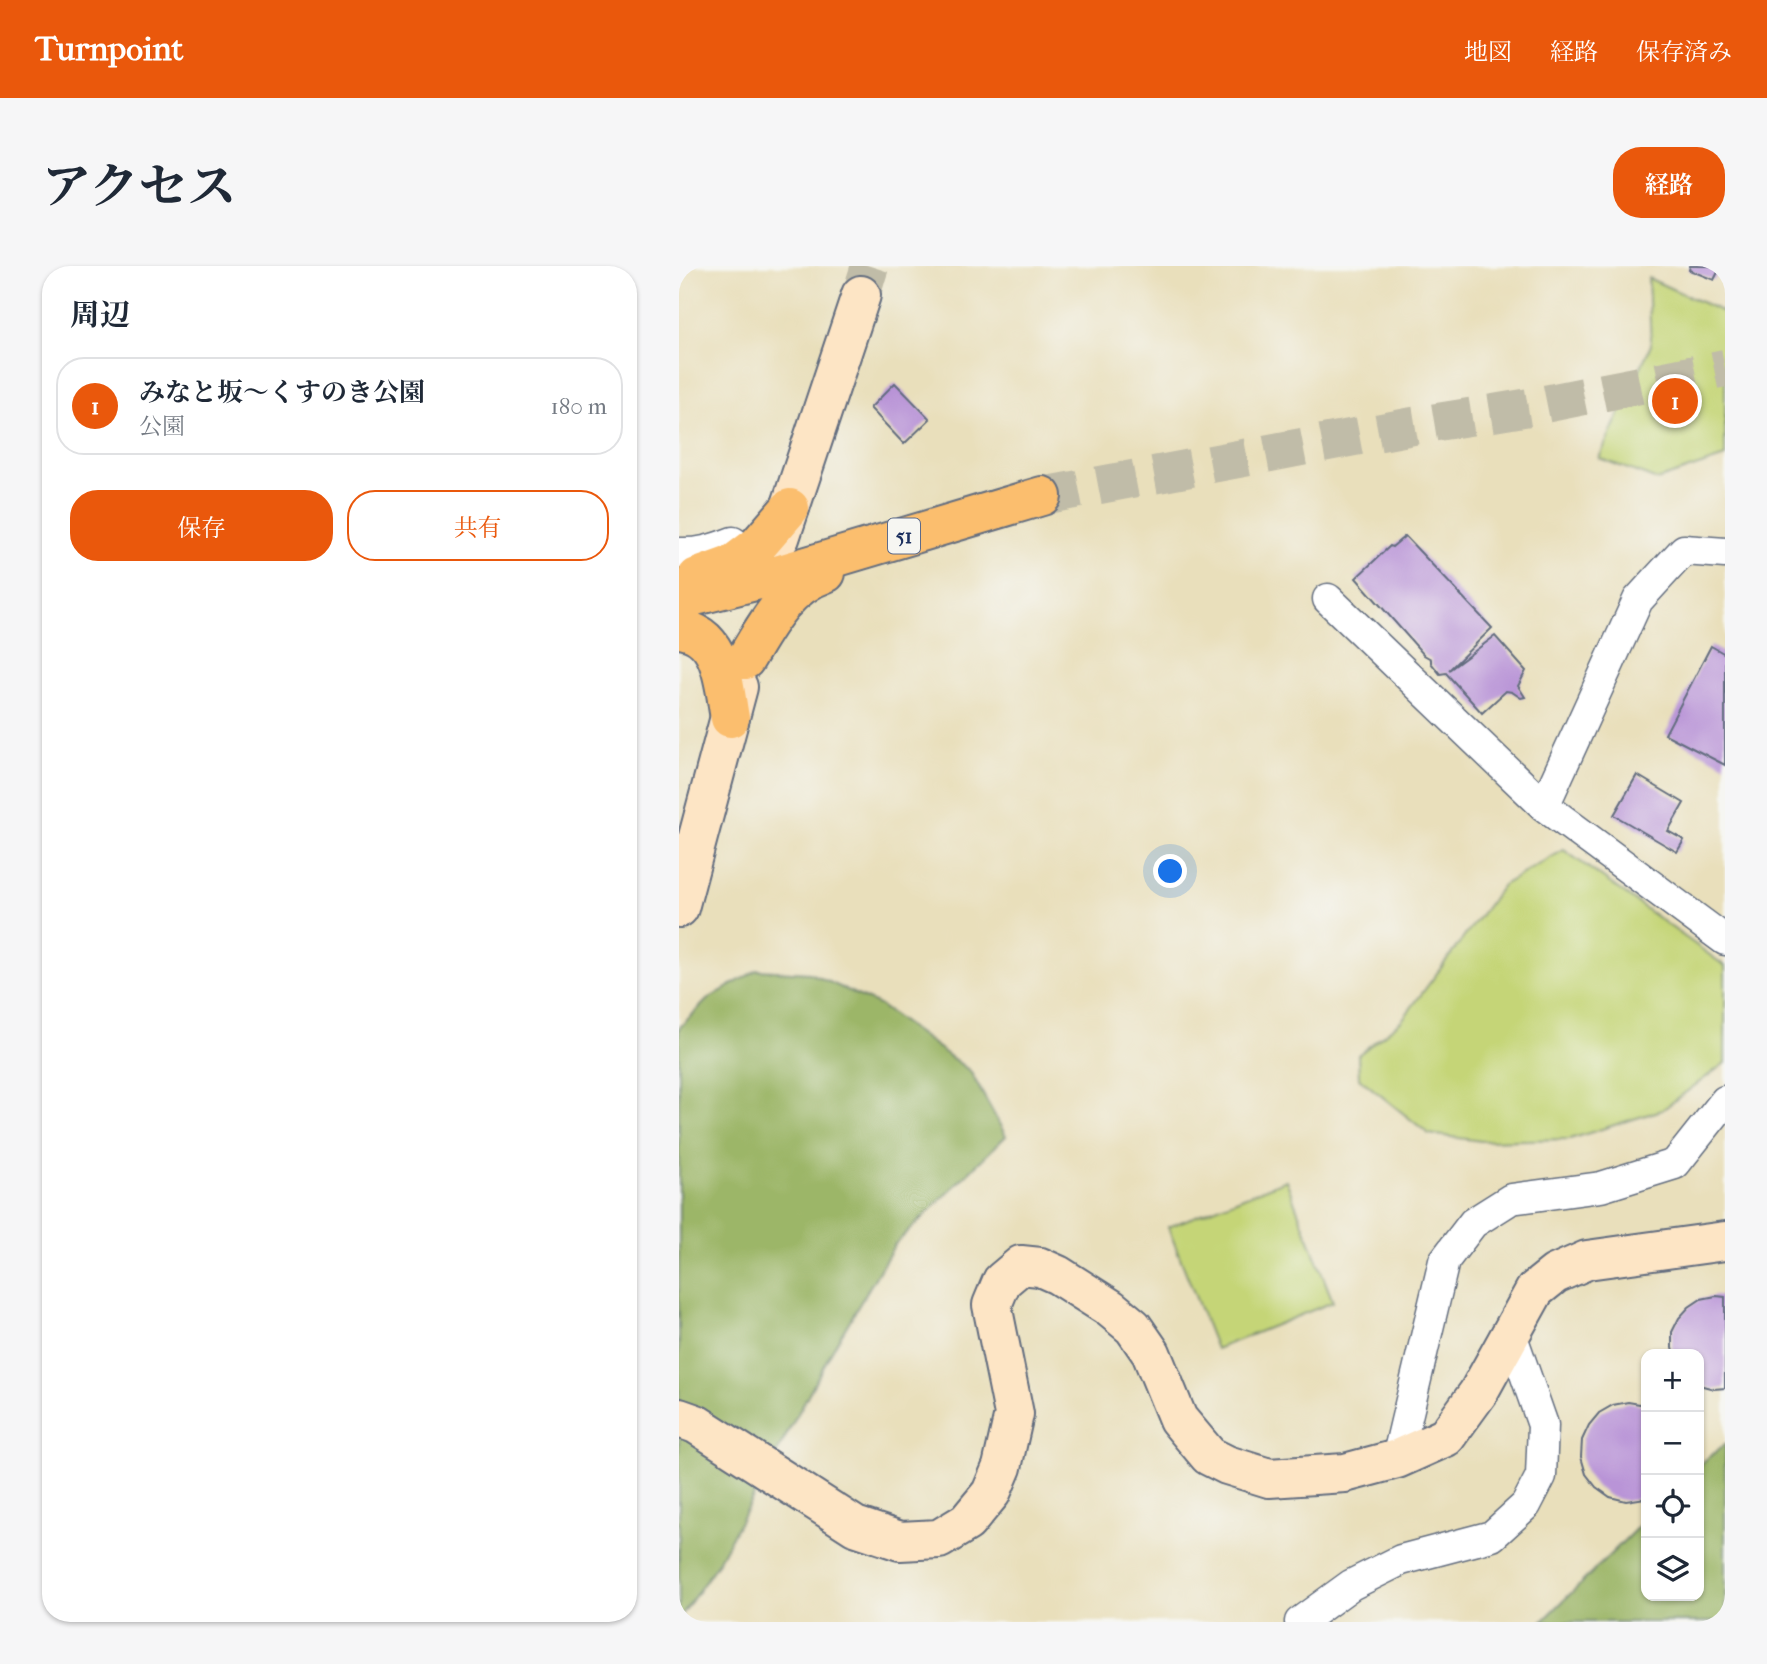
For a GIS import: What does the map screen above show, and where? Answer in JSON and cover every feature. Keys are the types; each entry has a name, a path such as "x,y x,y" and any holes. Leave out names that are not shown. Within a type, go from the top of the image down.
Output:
{"main road":[{"name":"51","path":"679,600 767,578 1001,506 1042,496"},
{"path":"745,660 787,597 804,583 858,563 970,533 987,523 1001,506"},
{"path":"679,584 733,564 758,545 790,509"},
{"path":"679,629 698,636 717,659 723,672 730,718"}],"street":[{"path":"679,908 767,578 861,295"},
{"path":"679,553 711,551 733,542"},
{"path":"1544,806 1638,600 1684,550 1725,553"},
{"path":"1328,599 1544,806 1725,940"},
{"path":"1397,1459 1444,1261 1473,1223 1511,1199 1601,1187 1675,1164 1725,1101"},
{"path":"679,1418 696,1424 855,1526 900,1541 939,1539 967,1522 991,1493 1002,1467 1014,1414 992,1305 1002,1281 1021,1265 1039,1267 1058,1275 1110,1308 1132,1327 1151,1353 1178,1419 1209,1456 1227,1465 1269,1478 1345,1473 1397,1459 1446,1437 1478,1393 1535,1290 1555,1274 1587,1260 1725,1241"},
{"path":"1300,1622 1351,1585 1401,1560 1492,1536 1526,1506 1541,1476 1543,1425 1510,1331"}],"green space":[{"path":"1648,278 1725,313 1725,457 1657,480 1599,458 1651,345"},
{"path":"1564,850 1725,966 1725,1063 1662,1110 1570,1139 1481,1141 1429,1134 1359,1078 1358,1055 1402,1020 1503,885"},
{"path":"757,970 810,973 879,1005 970,1071 1006,1136 895,1244 830,1354 717,1564 679,1619 679,1028 708,999"},
{"path":"1286,1180 1333,1302 1216,1349 1168,1227"},
{"path":"1725,1444 1725,1622 1542,1622 1641,1524 1641,1601 1704,1601 1704,1461"}],"building":[{"path":"1690,266 1721,266 1714,280 1689,270"},
{"path":"895,383 930,419 904,444 870,408"},
{"path":"1405,536 1492,628 1449,670 1495,636 1526,671 1518,686 1525,697 1521,698 1506,691 1482,713 1446,673 1440,674 1431,659 1424,655 1356,578 1390,546"},
{"path":"1711,646 1725,654 1725,765 1665,734"},
{"path":"1637,775 1684,803 1668,831 1684,840 1677,852 1614,815"},
{"path":"1725,1297 1725,1388 1704,1386 1704,1349 1672,1348 1672,1332 1679,1318 1701,1299"},
{"path":"1628,1402 1641,1404 1641,1499 1626,1501 1610,1497 1596,1487 1586,1474 1581,1457 1582,1440 1599,1413 1613,1405"}],"tunnel":[{"path":"861,295 870,266"},
{"path":"1042,496 1413,426 1530,407 1725,368"}],"place":[{"name":"みなと坂〜くすのき公園","path":"1675,401"}]}
